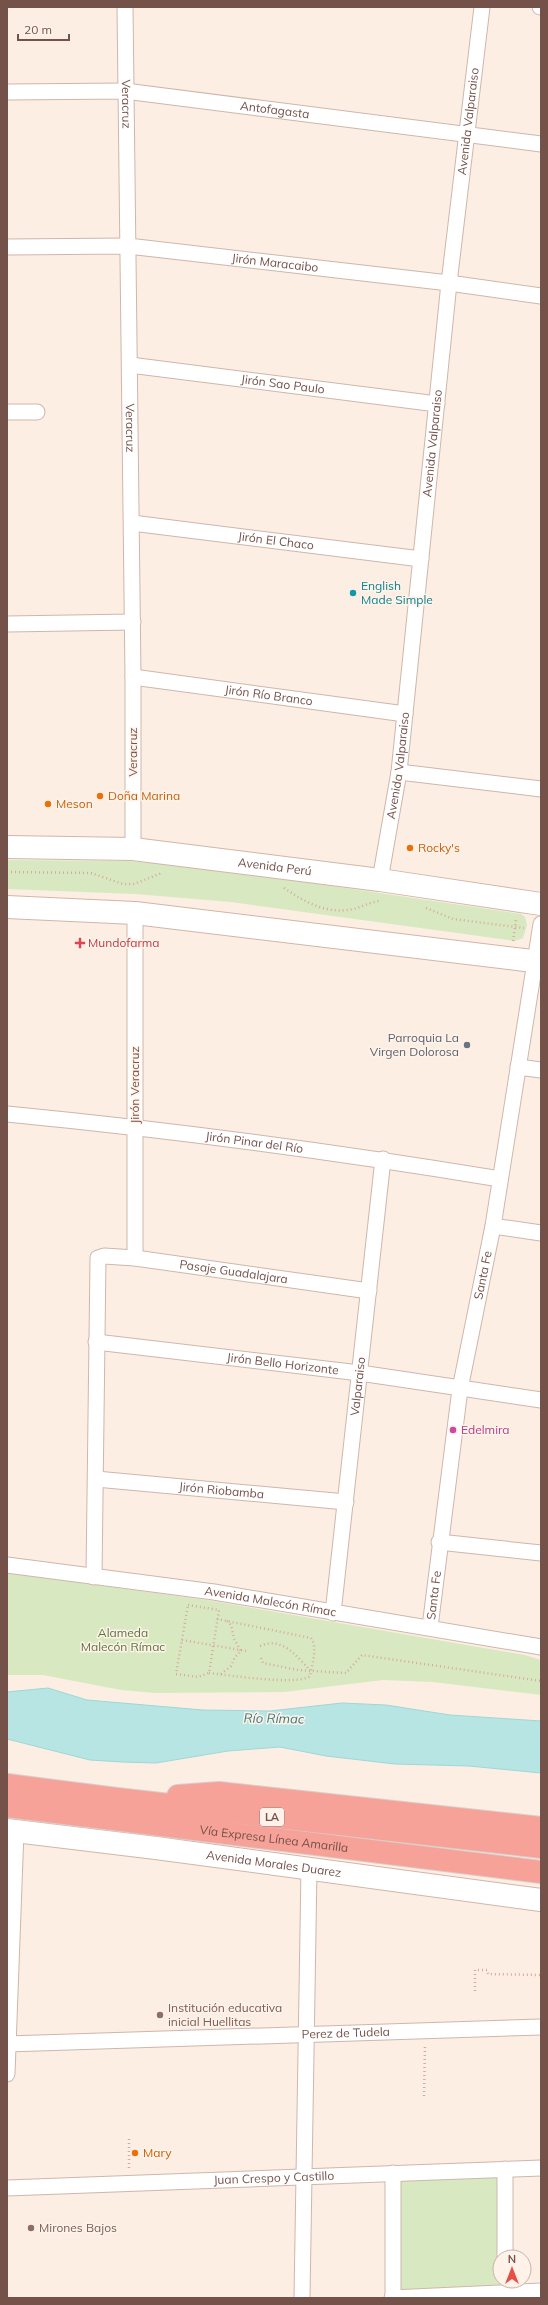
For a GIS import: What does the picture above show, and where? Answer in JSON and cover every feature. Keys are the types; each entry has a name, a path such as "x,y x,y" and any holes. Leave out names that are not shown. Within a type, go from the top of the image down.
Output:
{"highway":[{"name":"Vía Expresa Línea Amarilla","path":"7,1785 116,1799 540,1840"},
{"name":"Vía Expresa Línea Amarilla","path":"7,1806 537,1871"}],"main road":[{"name":"Avenida Perú","path":"7,847 133,849 383,890 541,904"},
{"path":"7,907 135,913 538,961"},
{"name":"Avenida Morales Duarez","path":"11,1831 309,1868 541,1900"}],"street":[{"name":"Veracruz","path":"125,7 133,622 133,849"},
{"name":"Avenida Valparaiso","path":"383,890 399,772 449,283 482,7"},
{"name":"Antofagasta","path":"7,92 125,91 541,144"},
{"name":"Jirón Maracaibo","path":"7,247 128,246 449,283 541,296"},
{"name":"Jirón Sao Paulo","path":"130,365 437,404"},
{"path":"7,412 37,412"},
{"name":"Jirón El Chaco","path":"132,523 421,559"},
{"path":"7,624 133,622"},
{"name":"Jirón Río Branco","path":"133,677 405,714"},
{"path":"399,772 541,789"},
{"name":"Jirón Veracruz","path":"135,913 135,1258"},
{"name":"Santa Fe","path":"430,1627 439,1542 460,1390 493,1226 518,1067 538,961 534,926"},
{"path":"518,1067 541,1070"},
{"name":"Jirón Pinar del Río","path":"7,1114 136,1126 383,1159 500,1178"},
{"name":"Valparaiso","path":"333,1613 383,1159"},
{"path":"493,1226 541,1233"},
{"name":"Pasaje Guadalajara","path":"96,1342 98,1258 104,1256 135,1258 369,1291"},
{"path":"94,1577 96,1342"},
{"name":"Jirón Bello Horizonte","path":"96,1342 360,1373 460,1390 541,1400"},
{"name":"Jirón Riobamba","path":"96,1479 346,1502"},
{"path":"439,1542 541,1553"},
{"name":"Avenida Malecón Rímac","path":"7,1565 214,1592 333,1613 430,1627 539,1646"},
{"path":"7,2074 11,1831"},
{"path":"302,2298 309,1868"},
{"name":"Perez de Tudela","path":"8,2044 306,2033 541,2027"},
{"name":"Juan Crespo y Castillo","path":"7,2188 541,2168"},
{"path":"505,2169 505,2249"},
{"path":"393,2173 393,2298 492,2287"},
{"path":"527,2289 541,2291"}],"path":[{"path":"7,872 91,873 124,884 134,884 163,873"},
{"path":"279,885 310,904 333,911 355,909 383,890"},
{"path":"420,906 453,919 514,926 534,926"},
{"path":"513,941 514,926 517,914"},
{"path":"209,1673 217,1619 219,1610 188,1605 176,1674 198,1677 209,1673 292,1681 306,1679 310,1676 311,1671 314,1646 311,1638 217,1619"},
{"path":"226,1621 231,1625 234,1640 241,1650"},
{"path":"182,1640 246,1651"},
{"path":"260,1646 273,1642 284,1645 311,1671"},
{"path":"221,1674 231,1666 235,1657 241,1650"},
{"path":"261,1658 263,1663 311,1671 346,1673 362,1655 541,1681"},
{"path":"475,1991 475,1970 487,1970 488,1974 541,1975"},
{"path":"424,2096 426,2030"},
{"path":"129,2138 129,2183"}],"green space":[{"path":"7,860 128,861 210,868 521,914 525,917 527,925 523,938 515,941 231,902 135,894 7,889"},
{"name":"Alameda Malecón Rímac","path":"7,1573 207,1600 525,1655 541,1660 541,1695 433,1682 383,1680 284,1692 155,1693 121,1690 43,1675 7,1675"},
{"path":"501,2174 500,2249 492,2249 492,2288 396,2290 399,2179"}],"water":[{"name":"Río Rímac","path":"48,1688 87,1700 203,1710 270,1711 342,1703 386,1705 450,1715 541,1721 541,1773 469,1766 395,1764 326,1756 280,1747 228,1751 156,1763 90,1760 7,1739 7,1692"}],"place":[{"name":"English Made Simple","path":"353,593"},
{"name":"Doña Marina","path":"100,796"},
{"name":"Meson","path":"48,804"},
{"name":"Rocky's","path":"410,848"},
{"name":"Mundofarma","path":"80,943"},
{"name":"Parroquia La Virgen Dolorosa","path":"467,1045"},
{"name":"Edelmira","path":"453,1430"},
{"name":"Institución educativa inicial Huellitas","path":"160,2015"},
{"name":"Mary","path":"135,2153"},
{"name":"Mirones Bajos","path":"31,2228"}]}
